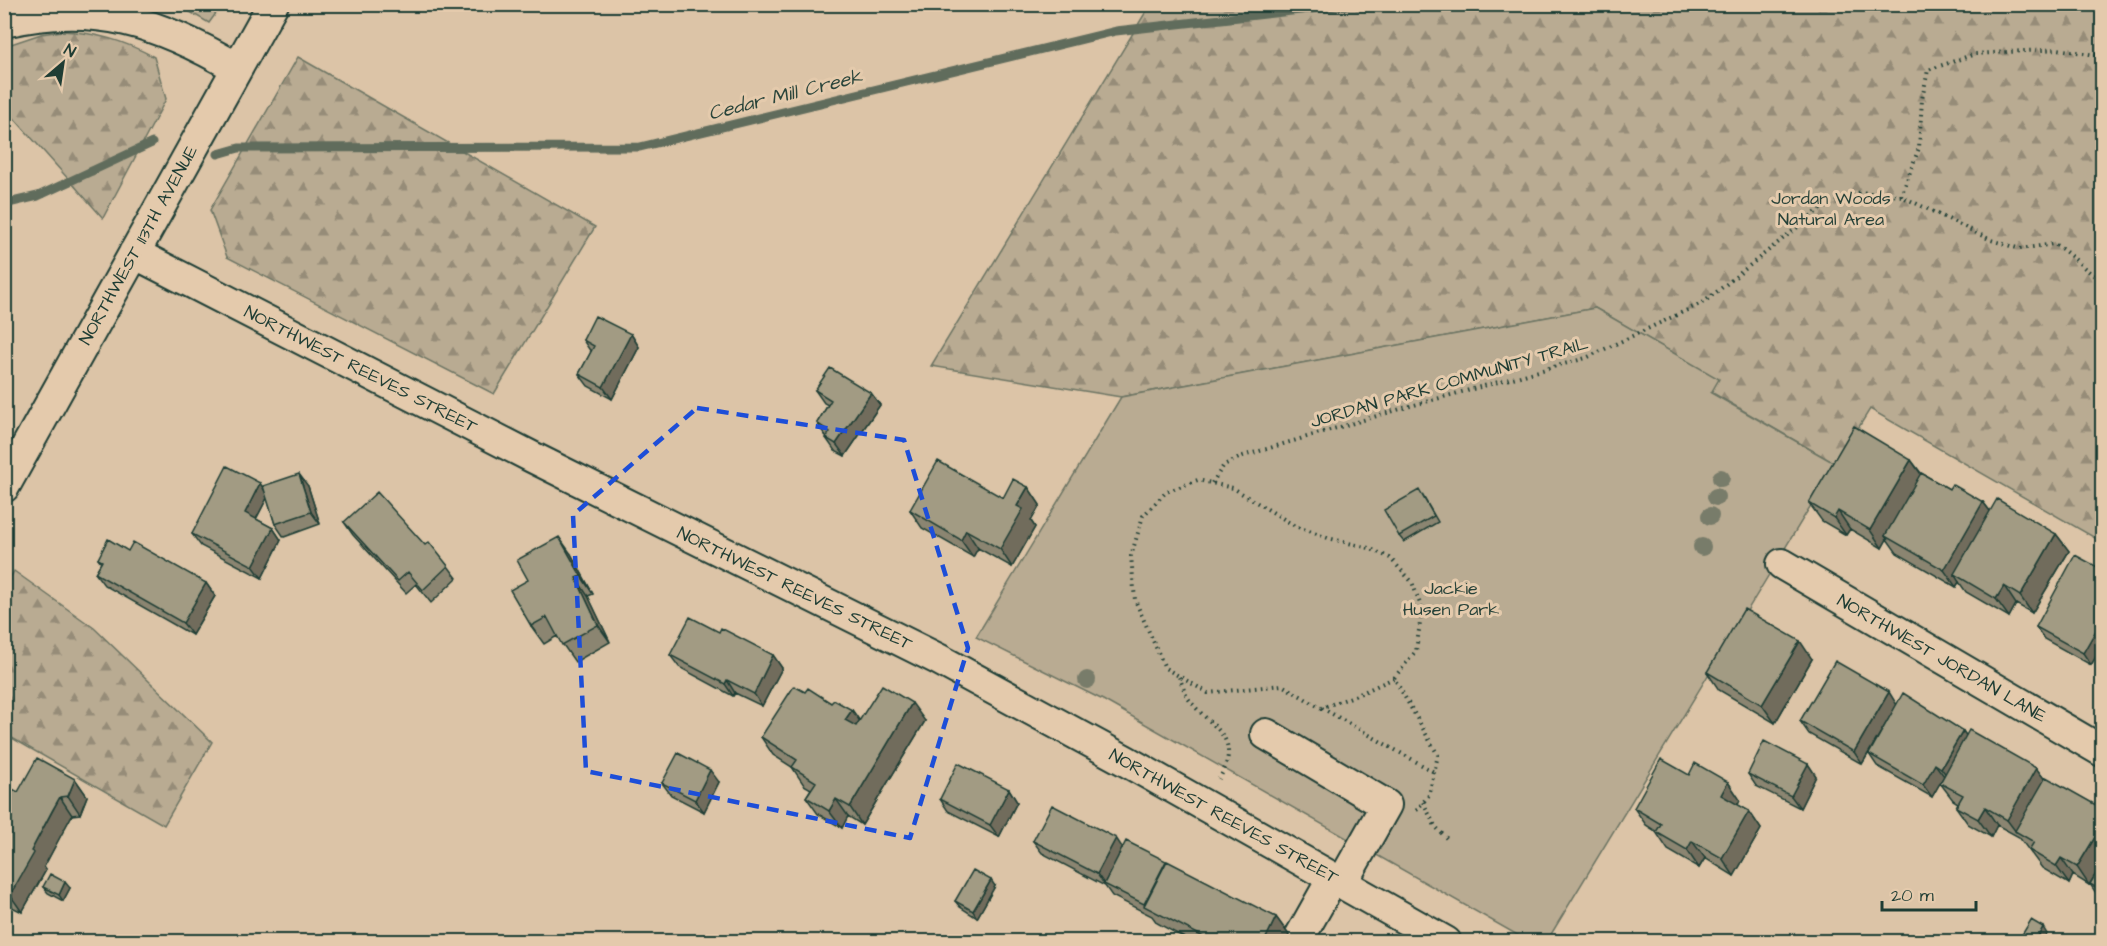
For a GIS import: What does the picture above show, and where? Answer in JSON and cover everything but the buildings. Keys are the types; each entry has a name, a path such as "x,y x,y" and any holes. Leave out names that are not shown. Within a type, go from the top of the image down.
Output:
{"street":[{"name":"NORTHWEST 113TH AVENUE","path":"4,487 273,4"},
{"path":"4,22 22,16 50,12 81,9 112,11 148,20 237,68"},
{"name":"NORTHWEST REEVES STREET","path":"134,253 543,463 938,659 1204,804 1446,942"},
{"name":"NORTHWEST JORDAN LANE","path":"1782,564 2103,751"},
{"path":"1266,734 1386,805 1297,942"}],"path":[{"path":"1901,196 1919,148 1922,99 1928,70 1975,54 2058,48 2103,56"},
{"name":"JORDAN PARK COMMUNITY TRAIL","path":"1212,483 1224,465 1242,456 1407,407 1586,358 1704,302 1819,210 1860,192 1901,196 2000,243 2020,249 2054,244 2074,256 2085,271 2103,281"},
{"path":"1321,708 1394,678 1416,651 1422,609 1412,582 1390,558 1295,526 1233,488 1198,480 1166,492 1143,516 1131,556 1135,600 1165,668 1208,693 1282,685 1321,708 1434,772"},
{"path":"1178,676 1188,698 1220,730 1228,746 1227,765 1204,804"},
{"path":"1394,678 1438,755 1429,795 1412,817"},
{"path":"1423,802 1435,826 1448,840"}],"highlighted area":[{"path":"697,408 904,440 968,648 910,838 586,771 573,515"}],"green space":[{"path":"178,5 222,5 209,23"},
{"name":"Jordan Woods Natural Area","path":"1150,5 2102,5 2102,542 1870,409 1836,464 1711,392 1718,379 1595,308 1121,397 931,366"},
{"path":"62,31 109,38 154,57 166,99 103,218 5,108 5,46 41,34"},
{"path":"298,57 595,227 494,394 227,257 210,210"},
{"name":"Jackie Husen Park","path":"1595,308 1719,379 1711,393 1836,464 1547,941 1528,941 1103,700 976,637 1121,397"},
{"path":"14,571 94,628 212,742 164,825 5,734 5,588"}],"waterway":[{"name":"Cedar Mill Creek","path":"218,154 239,148 640,147 1116,31 1354,4"},
{"name":"Cedar Mill Creek","path":"4,204 38,196 152,143"}]}
